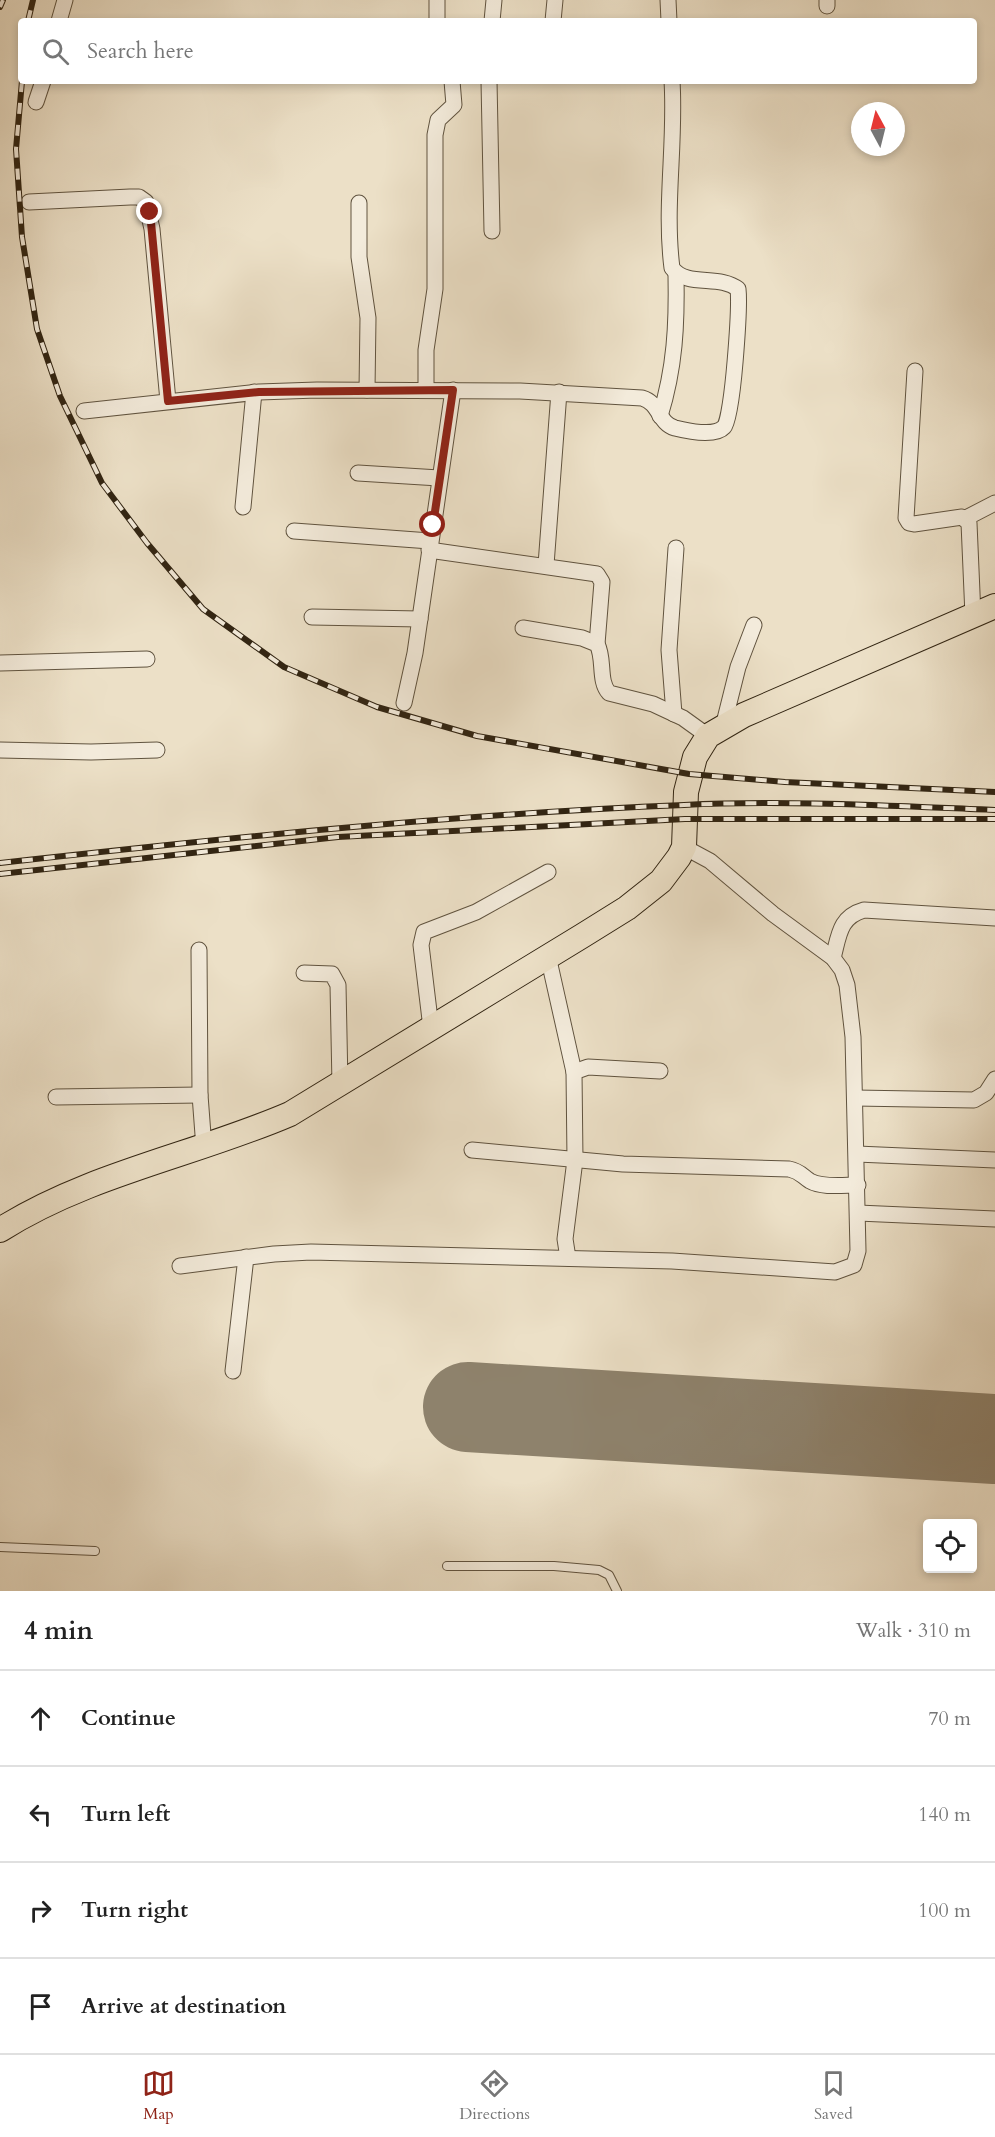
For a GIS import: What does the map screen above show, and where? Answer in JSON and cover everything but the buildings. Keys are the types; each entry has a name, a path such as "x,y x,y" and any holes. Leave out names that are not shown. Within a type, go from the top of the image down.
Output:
{"highway":[{"path":"0,1230 55,1200 204,1148 290,1114 548,956 647,893 668,873 684,847 689,774 700,747 716,732 744,715 995,606"}],"street":[{"path":"60,18 65,0"},
{"path":"437,0 437,18"},
{"path":"492,18 494,0"},
{"path":"553,18 555,0"},
{"path":"668,0 669,18"},
{"path":"36,102 42,84"},
{"path":"426,390 426,350 435,288 435,135 438,120 454,105 452,84"},
{"path":"489,84 492,231"},
{"path":"84,411 254,393 367,390 559,392 642,398 657,406 660,416 672,427 713,432 726,426 730,405 738,289 732,284 684,278 676,274 672,268 669,226 675,120 672,84"},
{"path":"29,202 130,197 139,197 146,202 150,212 156,261 168,401"},
{"path":"359,203 359,257 368,318 367,390"},
{"path":"660,416 669,385 676,346 676,274"},
{"path":"915,370 906,518 914,524 955,518 966,519 995,503"},
{"path":"404,703 420,619 453,390"},
{"path":"546,565 559,392"},
{"path":"243,507 254,393"},
{"path":"358,473 439,478"},
{"path":"966,519 970,529 973,616"},
{"path":"294,531 430,546 597,574 602,577 597,644 603,659 606,690 653,704 716,732 754,625"},
{"path":"674,714 669,650 676,548"},
{"path":"312,617 420,619"},
{"path":"523,628 582,638 597,644"},
{"path":"0,663 147,659"},
{"path":"0,750 91,752 157,750"},
{"path":"180,1266 246,1257 333,1252 672,1261 835,1272 854,1265 858,1259 855,1098 847,985 842,970 833,958 773,914 710,861 684,847"},
{"path":"431,1028 421,945 424,932 476,912 548,872"},
{"path":"833,958 844,920 851,914 864,910 995,918"},
{"path":"200,950 200,1095 204,1148"},
{"path":"548,956 574,1072 575,1160 565,1239 568,1258"},
{"path":"304,973 332,974 338,985 340,1085"},
{"path":"574,1072 588,1067 660,1071"},
{"path":"855,1098 974,1100 986,1093 995,1079"},
{"path":"56,1097 200,1095"},
{"path":"472,1150 678,1167 789,1169 817,1183 858,1185"},
{"path":"857,1154 995,1160"},
{"path":"858,1213 995,1219"},
{"path":"233,1371 246,1257"}],"lane":[{"path":"0,1547 95,1551"},
{"path":"447,1566 554,1566 599,1570 609,1575 617,1591"}],"runway":[{"path":"468,1407 995,1439"}],"railway":[{"path":"0,7 3,0"},
{"path":"29,18 33,0"},
{"path":"22,84 16,149 22,237 37,329 60,396 102,483 147,543 203,609 284,667 377,707 477,736 689,774 785,782 995,792"},
{"path":"0,863 342,828 598,809 762,803 995,810"},
{"path":"0,874 338,837 685,819 995,819"}],"route":[{"path":"150,212 168,401 259,392 453,390 433,525"}]}
